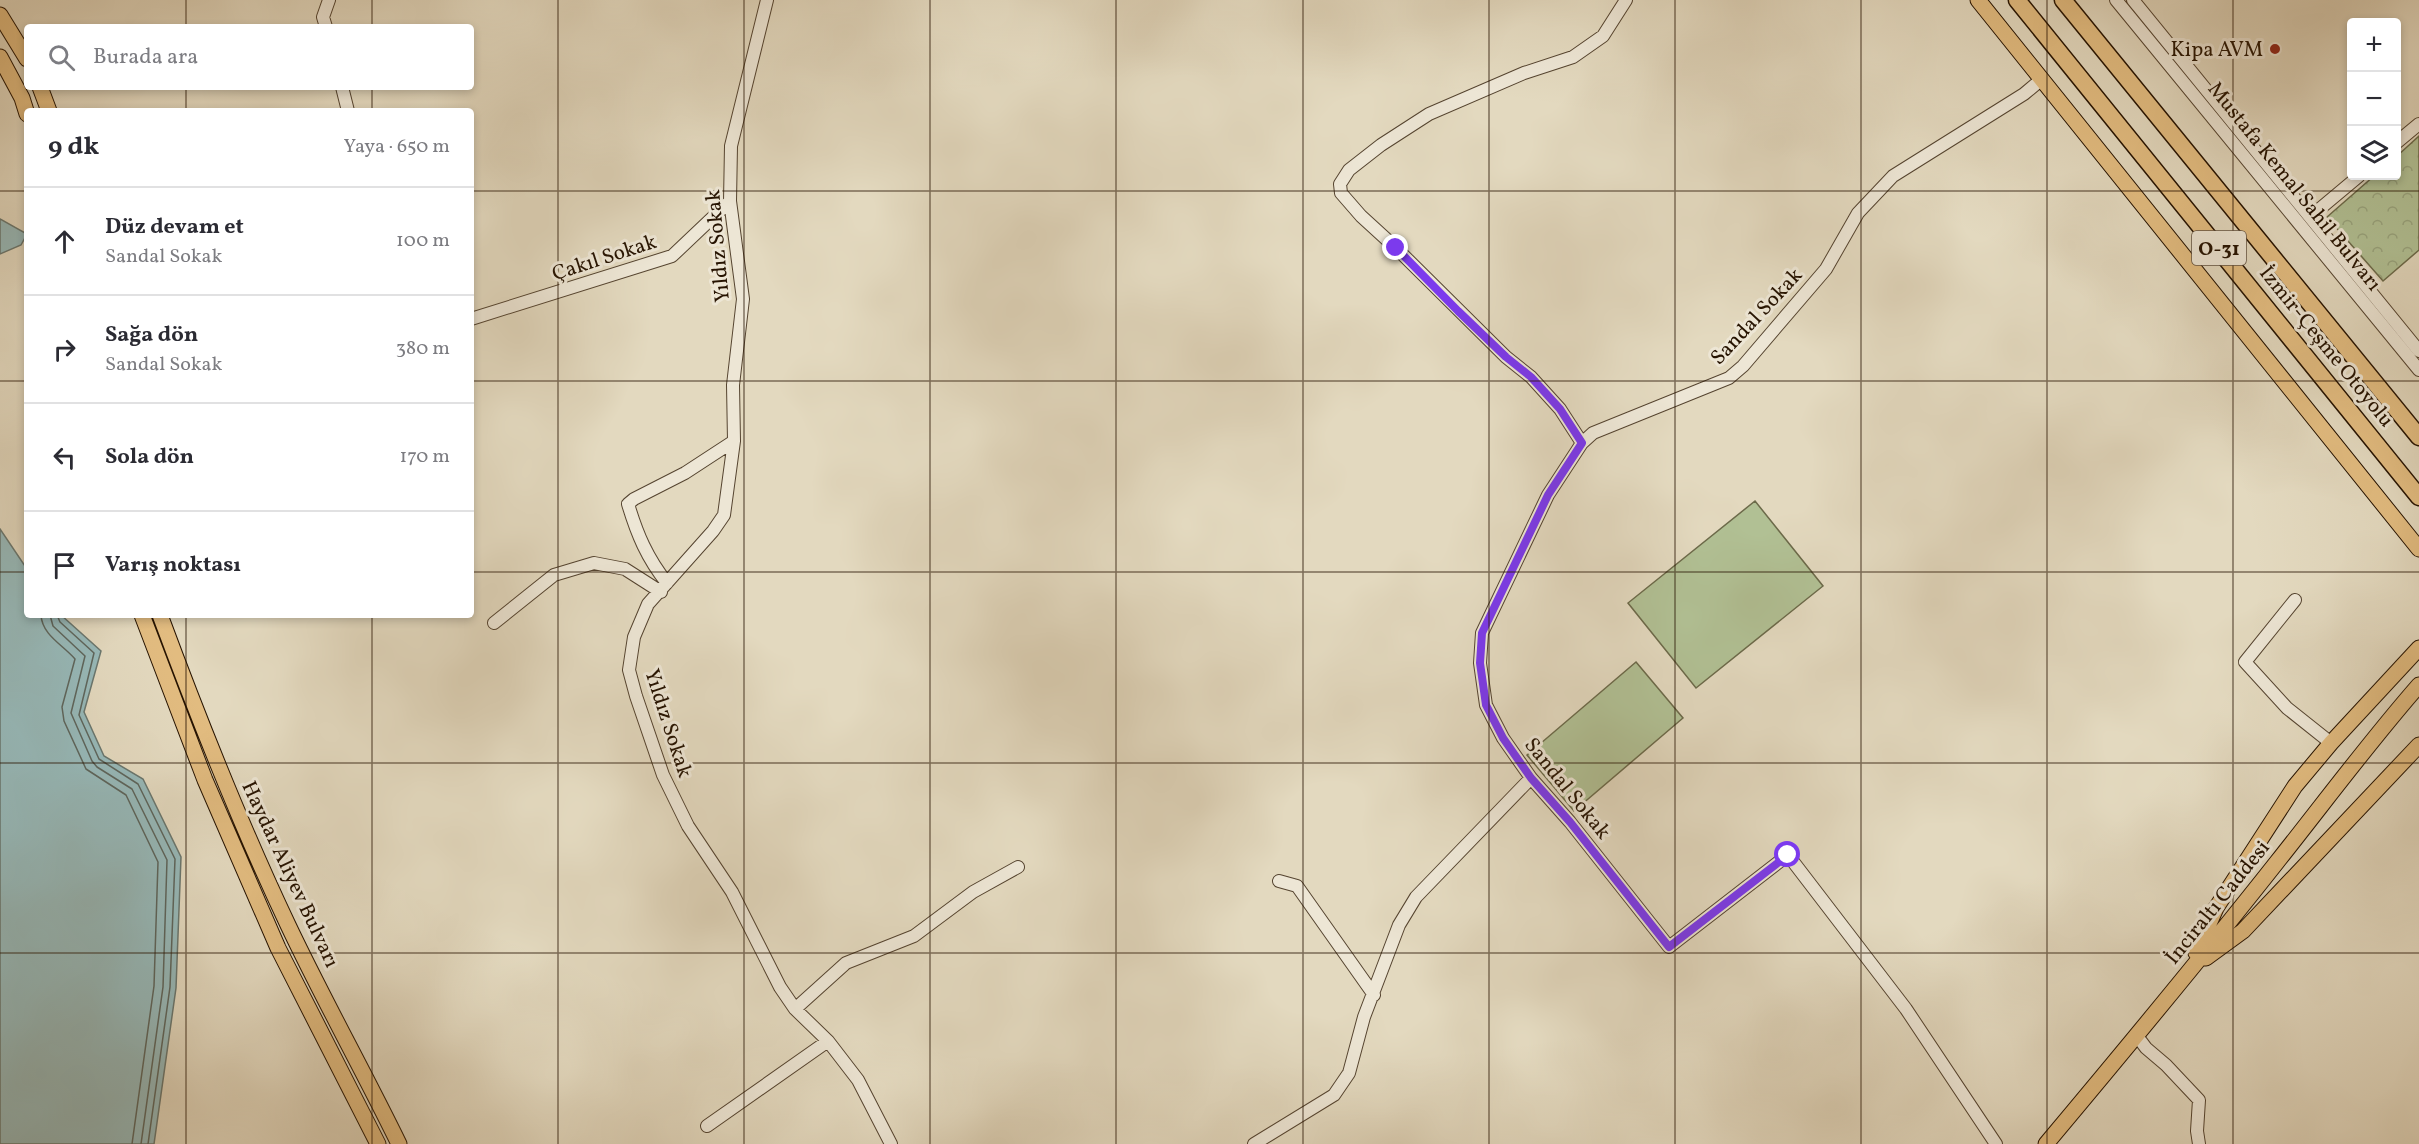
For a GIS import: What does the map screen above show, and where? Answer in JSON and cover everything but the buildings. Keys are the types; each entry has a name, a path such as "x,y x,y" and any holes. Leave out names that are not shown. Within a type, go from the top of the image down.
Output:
{"highway":[{"name":"İzmir-Çeşme Otoyolu","path":"2017,0 2419,497"},
{"name":"İzmir-Çeşme Otoyolu","path":"2063,0 2419,436"}],"main road":[{"path":"1978,0 2138,196 2259,353 2419,549"},
{"path":"0,15 24,54"},
{"path":"0,57 25,108"},
{"path":"41,90 48,108"},
{"name":"Haydar Aliyev Bulvarı","path":"143,618 205,780 278,948 378,1144"},
{"name":"Haydar Aliyev Bulvarı","path":"161,618 184,681 262,868 399,1144"},
{"path":"2187,972 2216,908 2295,786 2331,742 2419,648"},
{"name":"İnciraltı Caddesi","path":"2046,1144 2137,1036 2380,730 2419,685"},
{"path":"2187,972 2243,931 2419,745"}],"street":[{"path":"325,24 323,17 329,0"},
{"name":"Yıldız Sokak","path":"767,0 731,147 730,201 743,299 732,385 734,441 724,515 713,531 648,604 634,637 629,670 663,775 688,826 732,892 780,987 795,1009 828,1041 858,1080 891,1144"},
{"path":"1582,443 1560,409 1531,377 1506,357 1361,216 1341,193 1340,184 1349,170 1381,145 1430,114 1524,73 1573,57 1603,36 1626,0"},
{"name":"Mustafa Kemal Sahil Bulvarı","path":"2116,0 2419,370"},
{"name":"Mustafa Kemal Sahil Bulvarı","path":"2133,0 2419,351"},
{"name":"Sandal Sokak","path":"1995,1144 1906,1010 1788,855 1669,947 1570,822 1531,778 1503,738 1486,705 1480,663 1482,633 1548,495 1582,443 1593,433 1729,378 1743,366 1826,269 1858,213 1893,176 2024,94 2042,79"},
{"path":"343,90 347,108"},
{"path":"2401,140 2419,124"},
{"path":"2310,217 2354,180"},
{"name":"Çakıl Sokak","path":"474,318 672,256 730,201"},
{"path":"664,587 634,526 628,504 685,473 734,441"},
{"path":"494,623 554,575 594,563 626,569 664,587"},
{"path":"2295,600 2246,662 2287,708 2331,742"},
{"path":"1254,1144 1334,1095 1349,1073 1364,1017 1399,925 1416,897 1531,778"},
{"path":"795,1009 846,963 914,936 973,892 1018,867"},
{"path":"1279,881 1297,886 1374,995"},
{"path":"2137,1036 2146,1048 2166,1065 2199,1100 2197,1131 2199,1144"},
{"path":"707,1126 828,1041"}],"green space":[{"path":"2419,136 2419,250 2383,281 2327,217 2369,180 2401,180 2401,152"},
{"path":"1755,501 1823,586 1696,688 1628,603"},
{"path":"1636,662 1683,718 1574,811 1527,755"}],"water":[{"path":"0,219 24,232 24,240 21,245 0,254"},
{"path":"0,529 24,565 24,618 64,618 101,651 84,712 104,756 143,779 181,857 176,988 154,1144 0,1144"}],"place":[{"name":"Kipa AVM","path":"2275,49"}],"route":[{"path":"1396,248 1506,357 1531,377 1560,409 1582,443 1548,495 1482,633 1480,663 1486,705 1503,738 1531,778 1570,822 1669,947 1788,855"}]}
